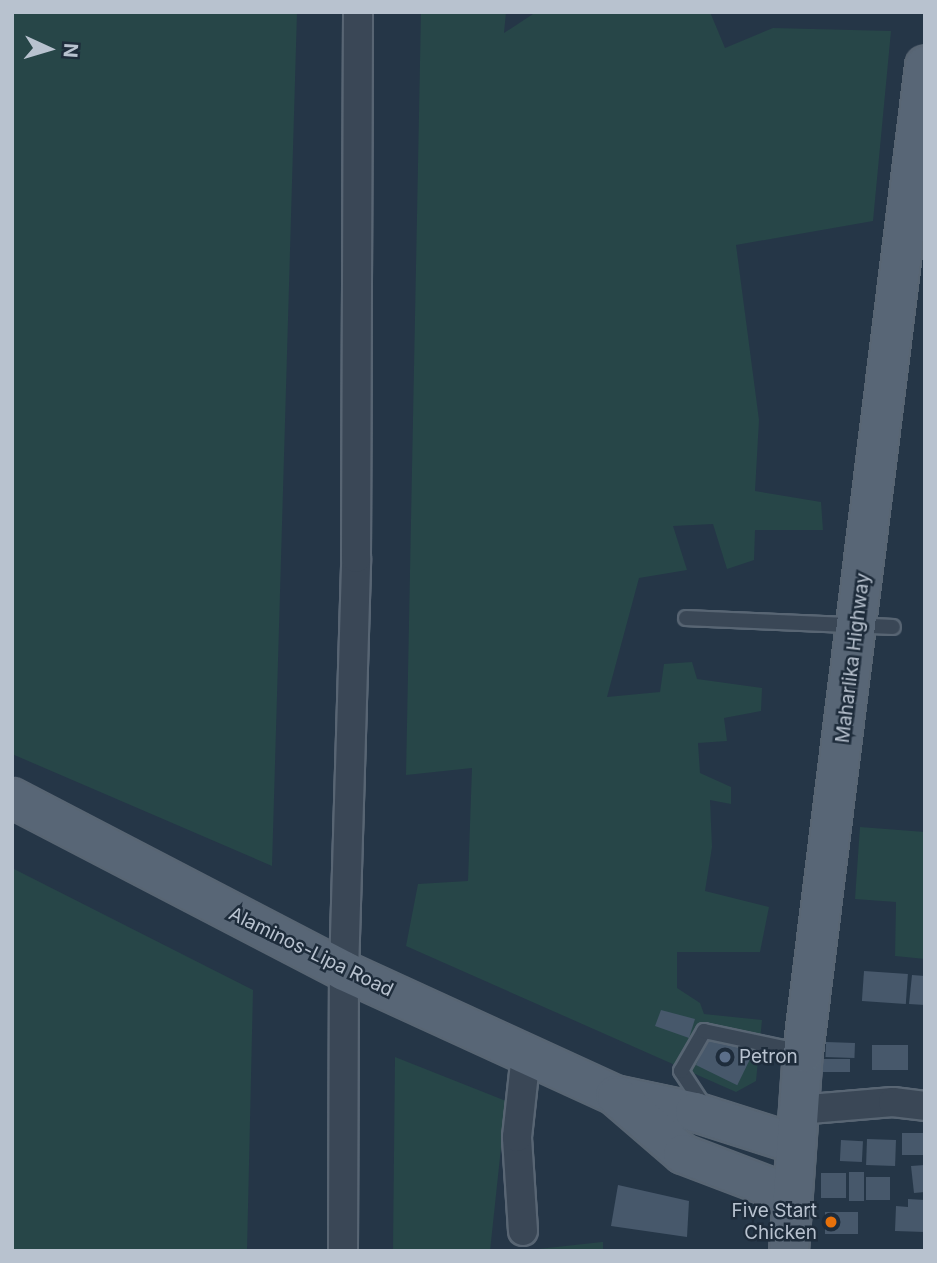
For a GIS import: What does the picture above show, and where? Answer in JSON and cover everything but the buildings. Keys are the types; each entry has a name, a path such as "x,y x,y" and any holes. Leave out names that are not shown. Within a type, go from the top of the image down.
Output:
{"main road":[{"name":"Maharlika Highway","path":"789,1251 803,1053 875,627 925,66"},
{"name":"Alaminos-Lipa Road","path":"12,797 344,971 615,1095 713,1117 796,1127"},
{"name":"Alaminos-Lipa Road","path":"615,1095 683,1154 791,1195"}],"street":[{"path":"342,1251 344,971 356,558 358,12"},
{"path":"523,1231 517,1137 526,1054"},
{"path":"796,1127 892,1102 925,1106"}],"lane":[{"path":"686,618 875,627"},
{"path":"713,1117 681,1071 698,1035 704,1031 803,1053"}],"green space":[{"path":"12,12 297,12 272,866 12,754"},
{"path":"421,12 506,12 504,33 536,12 710,12 725,48 773,28 891,31 873,221 736,245 759,420 755,491 821,502 823,530 755,530 754,560 727,569 713,524 673,526 687,570 639,578 607,697 660,692 664,664 692,662 697,679 762,688 761,711 724,718 727,741 698,743 700,773 731,787 731,804 710,800 712,847 705,891 769,907 760,952 677,952 677,988 700,1003 704,1014 762,1020 756,1081 736,1092 406,946 418,884 468,881 472,768 406,775"},
{"path":"860,827 925,832 925,959 895,956 896,902 855,899"},
{"path":"12,868 253,990 247,1251 12,1251"},
{"path":"395,1057 506,1101 490,1251 393,1251"},
{"path":"602,1242 603,1251 520,1251"}],"place":[{"name":"Petron","path":"725,1057"},
{"name":"Five Start Chicken","path":"831,1222"}]}
